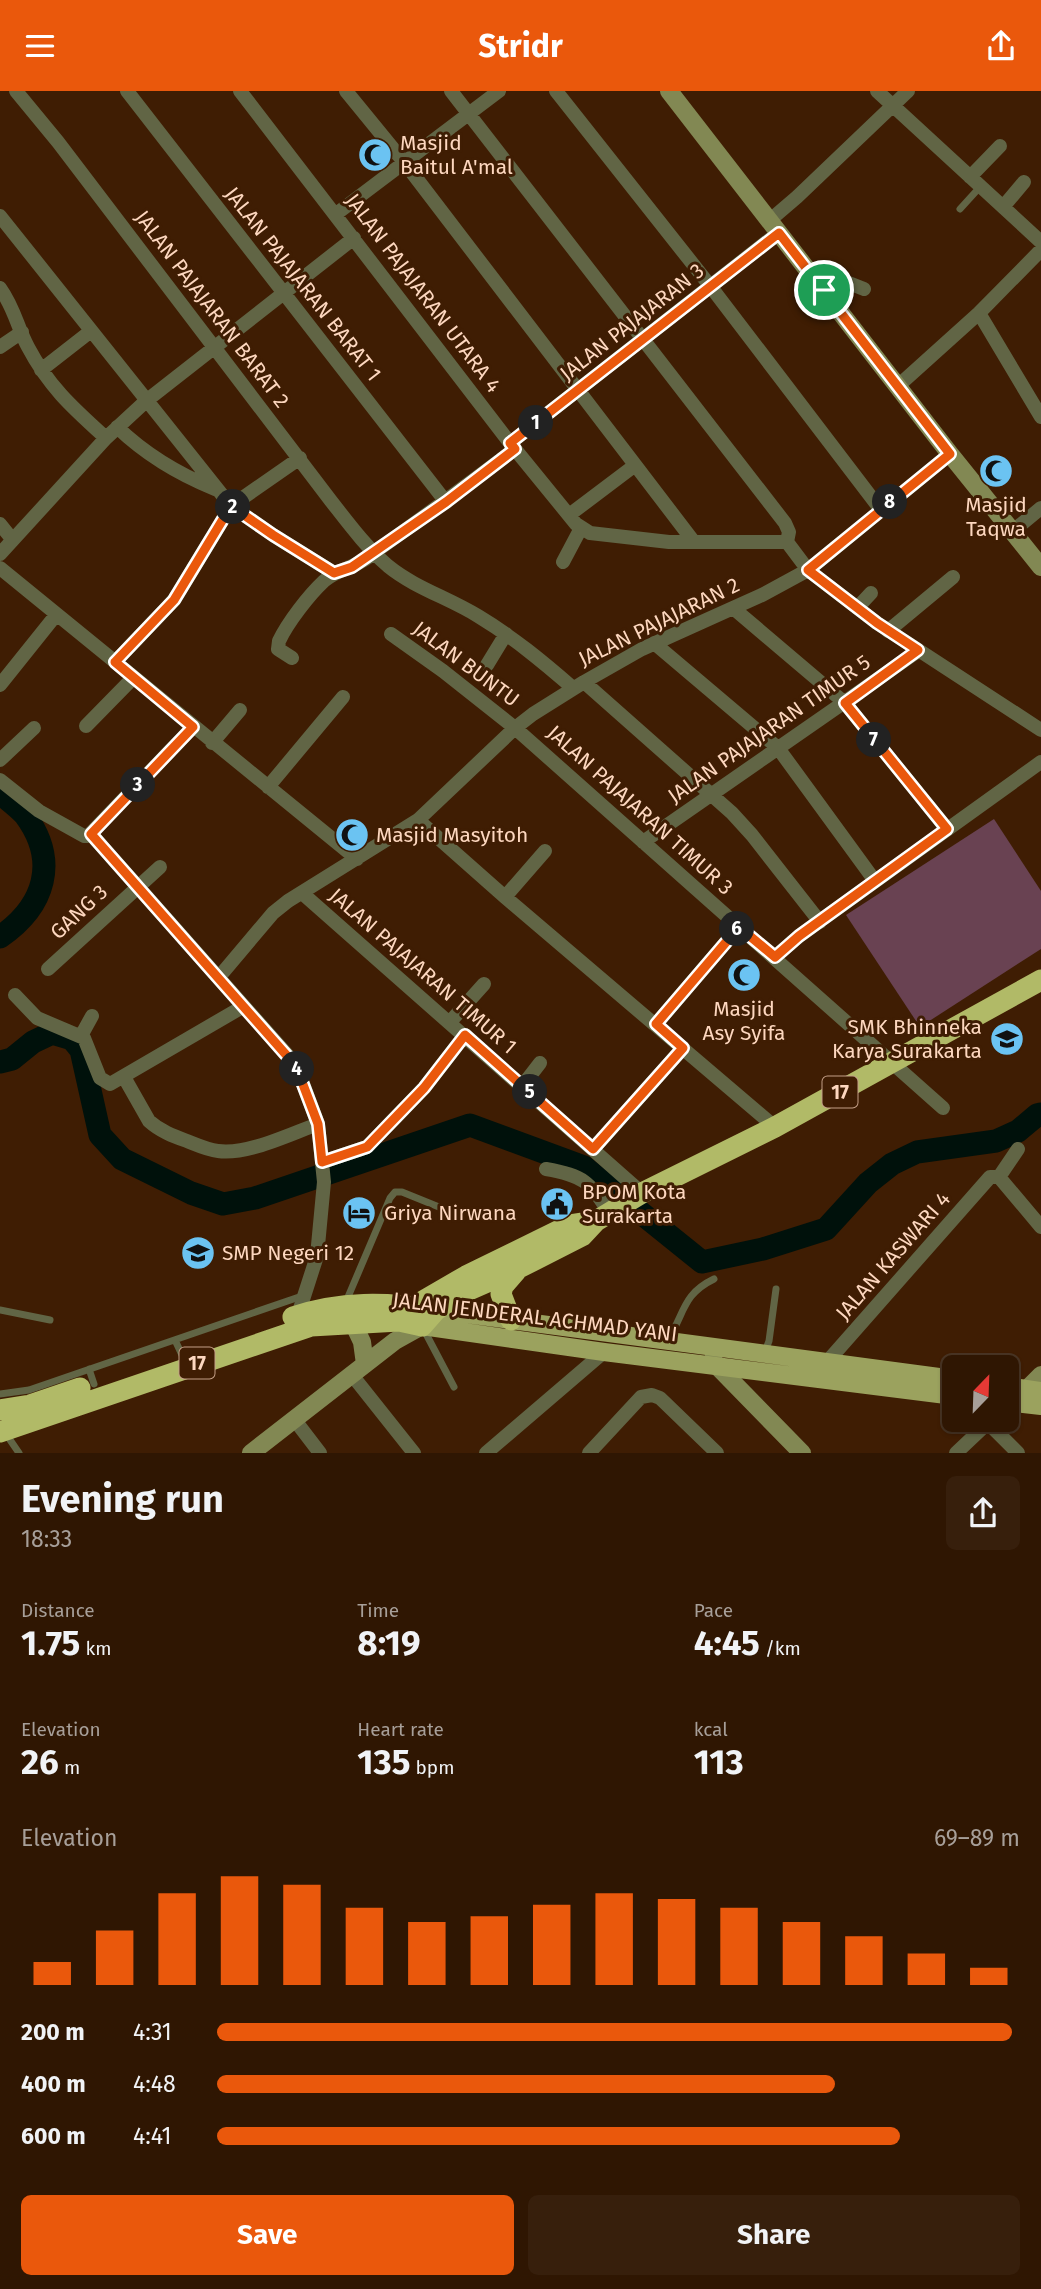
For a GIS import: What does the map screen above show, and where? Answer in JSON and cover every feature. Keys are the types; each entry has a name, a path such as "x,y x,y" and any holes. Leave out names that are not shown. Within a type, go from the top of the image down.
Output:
{"highway":[{"name":"17","path":"429,1318 467,1291 582,1236 606,1215 639,1195 775,1127 1041,980"},
{"name":"17","path":"402,1322 466,1276 570,1225 606,1215"},
{"path":"511,1320 501,1294 503,1286 517,1269"},
{"name":"JALAN JENDERAL ACHMAD YANI","path":"1,1424 349,1314"},
{"name":"JALAN JENDERAL ACHMAD YANI","path":"1,1424 30,1405 91,1377 179,1347 298,1315 349,1314 402,1322 429,1318"}],"main road":[{"name":"JALAN JENDERAL ACHMAD YANI","path":"429,1318 511,1320 942,1377"},
{"name":"JALAN JENDERAL ACHMAD YANI","path":"429,1318 604,1352 942,1394"},
{"path":"1019,1402 1041,1406"}],"street":[{"name":"JALAN PAJAJARAN BARAT 2","path":"16,91 373,553 414,583 477,615 519,642 578,685 710,794 752,835 820,922"},
{"name":"JALAN PAJAJARAN BARAT 1","path":"127,91 446,502"},
{"name":"JALAN PAJAJARAN UTARA 4","path":"240,91 512,446 581,528"},
{"path":"346,91 404,162 694,543"},
{"path":"451,91 785,523 789,532 787,542 808,570 888,631 1041,730"},
{"path":"336,214 499,91"},
{"path":"556,91 711,287 881,510"},
{"path":"669,91 950,454 1041,566"},
{"path":"877,91 1041,242"},
{"name":"JALAN PAJAJARAN 3","path":"292,658 278,649 279,641 314,591 334,573 352,567 446,502 579,390 711,287 774,227 797,197 908,91"},
{"path":"975,182 1000,146"},
{"path":"1003,207 1024,181"},
{"path":"0,216 231,506 334,573"},
{"path":"0,554 106,438 146,401 354,238"},
{"path":"898,386 979,313 1041,250"},
{"path":"824,290 842,280 864,289"},
{"path":"0,288 17,316 26,344 41,370 65,401 106,438"},
{"path":"979,313 1041,417"},
{"path":"41,370 91,331"},
{"path":"0,347 22,332"},
{"path":"117,427 165,465 216,489"},
{"name":"JALAN PAJAJARAN 2","path":"219,978 274,913 288,901 418,820 515,728 578,685 654,643 733,608 808,570 950,454"},
{"path":"115,662 174,600 231,506 300,458"},
{"path":"569,515 634,466"},
{"path":"1013,531 1041,508"},
{"path":"0,524 12,539"},
{"path":"563,562 581,528 590,533 669,543 787,542"},
{"path":"0,568 357,859"},
{"path":"888,631 953,577"},
{"path":"857,608 871,593"},
{"path":"733,608 845,703 947,829"},
{"path":"0,685 56,615"},
{"name":"JALAN BUNTU","path":"391,633 515,728"},
{"path":"487,666 506,634"},
{"path":"654,643 778,748 875,881"},
{"name":"JALAN PAJAJARAN TIMUR 5","path":"643,842 918,650"},
{"path":"86,726 134,677"},
{"path":"268,787 343,697"},
{"path":"212,743 240,710"},
{"path":"0,780 48,817 84,836 91,834 193,727"},
{"path":"0,760 34,728"},
{"name":"JALAN PAJAJARAN TIMUR 3","path":"515,728 943,1108"},
{"path":"775,957 875,881 1041,762"},
{"path":"418,820 775,1127"},
{"path":"91,834 296,1066 318,1124 324,1182 317,1256 298,1315"},
{"path":"505,897 545,851"},
{"name":"GANG 3","path":"48,969 160,867"},
{"name":"JALAN PAJAJARAN TIMUR 1","path":"302,893 523,1085 639,1195"},
{"path":"656,1024 739,927"},
{"path":"450,1022 484,984"},
{"path":"15,995 37,1019 81,1036 86,1041 98,1074 104,1082 110,1084 244,1006"},
{"path":"81,1036 92,1016"},
{"path":"323,1163 367,1147 424,1088 465,1035"},
{"path":"593,1149 683,1048"},
{"path":"523,1085 540,1063"},
{"path":"124,1077 149,1121 155,1126 214,1151 247,1149 318,1124"},
{"name":"JALAN KASWARI 4","path":"827,1362 1018,1149"},
{"path":"546,1169 584,1181 598,1195 606,1215"},
{"path":"995,1177 1041,1227"},
{"path":"349,1314 362,1342 359,1369 414,1453"},
{"path":"251,1453 359,1369 402,1322 429,1318"},
{"path":"709,1347 716,1365 802,1453"},
{"path":"486,1453 604,1352"},
{"path":"1034,1390 1041,1375"},
{"path":"589,1453 641,1397 652,1395 660,1398 717,1453"},
{"path":"294,1419 320,1453"},
{"path":"956,1453 978,1432"},
{"path":"1000,1432 1018,1453"}],"lane":[{"path":"960,209 975,182"},
{"path":"349,1314 390,1198 396,1192 402,1192 439,1207"},
{"path":"667,1342 688,1299 700,1286 714,1279"},
{"path":"764,1355 769,1341 776,1289"},
{"path":"179,1347 283,1301 306,1295"},
{"path":"0,1310 50,1320"},
{"path":"429,1318 454,1387"},
{"path":"0,1394 91,1377"},
{"path":"1,1424 19,1453"}],"shaded area":[{"path":"994,819 1041,891 1041,949 920,1027 846,915"}],"waterway":[{"path":"0,793 25,815 36,832 44,866 37,897 28,911 0,937"},
{"path":"0,1062 12,1059 33,1042 52,1033 72,1039 81,1050 100,1135 122,1159 191,1193 223,1204 255,1198 470,1125 584,1167 702,1262 763,1249 826,1229 868,1183 892,1164 917,1152 996,1141 1018,1131 1041,1114"}],"place":[{"name":"Masjid Baitul A'mal","path":"375,155"},
{"name":"Masjid Taqwa","path":"996,471"},
{"name":"Masjid Masyitoh","path":"352,835"},
{"name":"Masjid Asy Syifa","path":"744,975"},
{"name":"SMK Bhinneka Karya Surakarta","path":"1007,1039"},
{"name":"BPOM Kota Surakarta","path":"557,1204"},
{"name":"Griya Nirwana","path":"359,1213"},
{"name":"SMP Negeri 12","path":"198,1253"}],"route":[{"path":"779,233 824,290 950,454 808,570 877,623 918,650 845,703 947,829 799,936 775,957 739,927 656,1024 683,1048 593,1149 465,1035 424,1088 367,1147 322,1162 318,1124 296,1066 91,834 193,727 115,662 174,600 231,506 334,573 352,567 446,502 515,449 510,443 779,233"}]}
